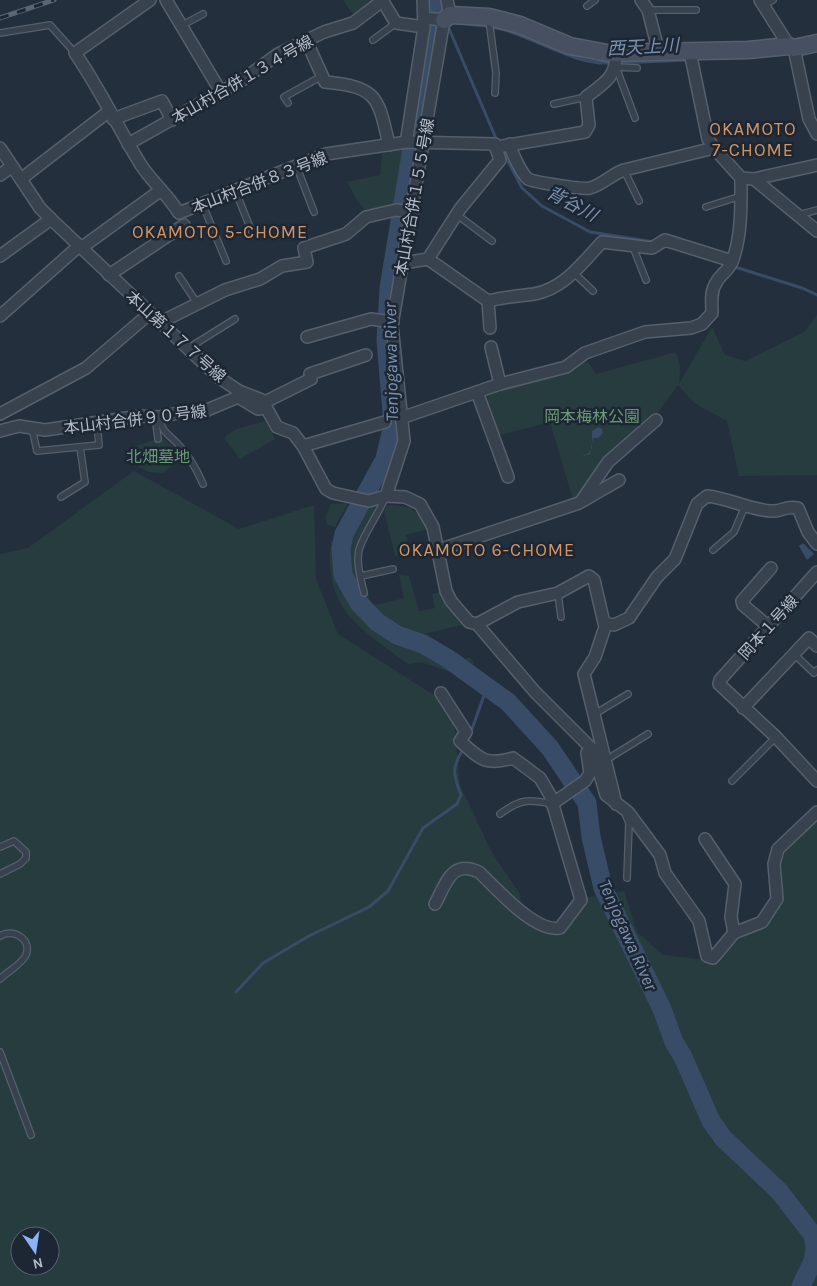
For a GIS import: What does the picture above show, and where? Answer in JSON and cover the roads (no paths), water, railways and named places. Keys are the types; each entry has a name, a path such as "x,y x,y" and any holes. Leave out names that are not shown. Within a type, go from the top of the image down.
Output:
{"street":[{"path":"0,316 80,247 161,190 150,178 128,144 95,83 74,53 150,0"},
{"path":"166,0 221,92"},
{"path":"407,140 424,23 423,0"},
{"path":"642,0 648,10 659,53"},
{"path":"382,1 396,23 424,23 447,12 490,25 520,25 570,46 616,60 659,53 691,58 769,49 793,52 817,43"},
{"name":"本山村合併１３４号線","path":"128,144 244,79 278,54 306,40 353,23 382,1"},
{"path":"765,2 793,52 809,119 817,134"},
{"name":"本山村合併１５５号線","path":"386,496 404,441 388,321 403,263 413,212 447,12"},
{"path":"306,40 325,82 348,84 362,89 373,97 380,107 389,145"},
{"path":"401,418 500,384 566,367 585,353 645,332 669,331 702,324 712,313 711,294 716,283 726,273 732,261 741,216 741,178 708,139 691,58"},
{"path":"428,259 456,214 500,160 497,152 510,146 585,132 590,125 586,97 610,79 616,60"},
{"path":"21,179 111,115 162,101 172,120"},
{"name":"本山村合併８３号線","path":"161,190 179,213 326,154 389,145 407,140 495,144 497,152"},
{"path":"510,146 511,152 528,178 535,182 587,189 624,170 714,148"},
{"name":"本山第１７７号線","path":"0,148 11,167 51,219 149,314 218,377 239,391 262,400 277,427 293,433 303,446 326,489 333,493 370,500 386,496"},
{"path":"741,178 754,179 817,165"},
{"path":"0,175 11,167"},
{"path":"754,179 796,216 817,231"},
{"path":"159,323 225,290 260,280 282,266 307,262 304,248 346,234 366,217 396,210 413,212"},
{"path":"0,256 51,219"},
{"path":"109,275 184,225"},
{"path":"488,301 506,296 536,294 552,288 574,273 602,242 652,248 665,240 732,261"},
{"path":"403,263 428,259 488,301"},
{"path":"488,301 490,328"},
{"path":"0,414 86,368 149,314"},
{"path":"306,337 370,319 388,321"},
{"path":"491,347 500,384"},
{"path":"265,405 311,379 310,374 366,355"},
{"path":"477,392 508,477"},
{"name":"本山村合併９０号線","path":"0,431 19,426 45,430 140,416 159,419 178,413 200,413 238,397 258,409 265,405"},
{"path":"579,503 608,462 656,420"},
{"path":"303,446 385,422"},
{"path":"439,550 579,503 620,480"},
{"path":"386,496 405,497 420,504 433,527 446,591 451,601 468,622 477,624 535,692 593,750 606,795 620,806 660,855 664,873 699,922 707,956 713,958 734,933 762,922 777,898 774,864 778,849 817,812"},
{"path":"606,624 614,625 630,618 657,577 675,559 697,504 707,496 722,498 745,506 774,512 789,506 798,508 808,532 817,544"},
{"path":"768,626 743,605 742,601 771,568"},
{"name":"岡本１号線","path":"743,708 719,682 817,572"},
{"path":"477,624 518,602 558,593 590,576 594,580 599,610 606,624 595,657 584,674 605,761 620,806"},
{"path":"813,642 795,655 743,708 776,737 817,781"},
{"path":"435,904 452,873 460,868 470,868 479,872 527,917 555,930 560,928 581,900 556,802 540,778 513,758 496,763 484,761 464,745 466,732 440,693"},
{"path":"556,802 585,782 590,773 587,753 593,750"},
{"path":"705,839 735,884 731,917 734,933"}],"lane":[{"path":"587,6 596,0"},
{"path":"648,10 696,10"},
{"path":"181,26 203,14"},
{"path":"373,40 396,23"},
{"path":"490,25 496,73 495,93"},
{"path":"0,32 50,26 74,53"},
{"path":"616,60 637,68"},
{"path":"616,60 635,118"},
{"path":"288,103 284,97 322,76"},
{"path":"554,104 586,97"},
{"path":"296,166 314,212"},
{"path":"624,170 639,201"},
{"path":"235,190 252,232"},
{"path":"706,207 741,196"},
{"path":"202,203 226,261"},
{"path":"796,216 817,210"},
{"path":"456,214 492,241"},
{"path":"633,247 646,280"},
{"path":"574,273 593,291"},
{"path":"179,276 197,303"},
{"path":"187,349 235,319"},
{"path":"158,439 156,424 159,419"},
{"path":"159,419 163,432 177,444 197,471 203,484"},
{"path":"32,428 37,451 99,445 97,423"},
{"path":"61,497 85,482 80,447"},
{"path":"364,593 360,576 359,550 386,496"},
{"path":"713,550 734,532 745,506"},
{"path":"360,576 393,568"},
{"path":"558,593 561,618"},
{"path":"795,655 814,673 817,670"},
{"path":"594,715 628,694"},
{"path":"605,761 648,734"},
{"path":"732,781 776,737"},
{"path":"500,814 517,803 524,801 556,802"},
{"path":"620,806 629,823 627,878"},
{"path":"0,847 14,842 26,852 26,858 20,864 0,874"},
{"path":"0,936 10,932 16,933 22,937 27,949 25,957 0,979"},
{"path":"0,1052 31,1135"}],"water":[{"path":"598,427 602,429 603,433 598,438 593,438 592,443 592,431"},
{"path":"803,543 814,554 807,560 799,546"}],"waterway":[{"name":"Tenjogawa River","path":"433,0 434,15 389,288 386,340 393,425 385,459 344,534 341,549 343,575 359,603 377,622 397,635 423,644 447,658 508,702 550,748 587,803 591,837 603,888 662,1009 674,1042 683,1057 711,1121 723,1138 779,1191 813,1235 815,1248 813,1261 801,1286"},
{"name":"背谷川","path":"434,6 440,13"},
{"name":"西天上川","path":"461,23 505,30 573,57 586,61 611,63"},
{"name":"背谷川","path":"447,24 498,143"},
{"name":"西天上川","path":"617,63 689,60"},
{"name":"背谷川","path":"502,150 522,188 542,206 590,232 654,242"},
{"name":"背谷川","path":"732,266 802,288 817,295"},
{"path":"467,743 487,687"},
{"path":"236,992 263,963 309,936 369,907 388,891 423,828 457,804 461,795 456,782 455,766 464,748"}],"railway":[{"path":"0,18 54,0"}],"district":[{"name":"OKAMOTO 7-CHOME","path":"753,139"},
{"name":"OKAMOTO 5-CHOME","path":"220,232"},
{"name":"OKAMOTO 6-CHOME","path":"487,550"}],"park label":[{"name":"岡本梅林公園","path":"592,416"},
{"name":"北畑墓地","path":"158,456"}]}
